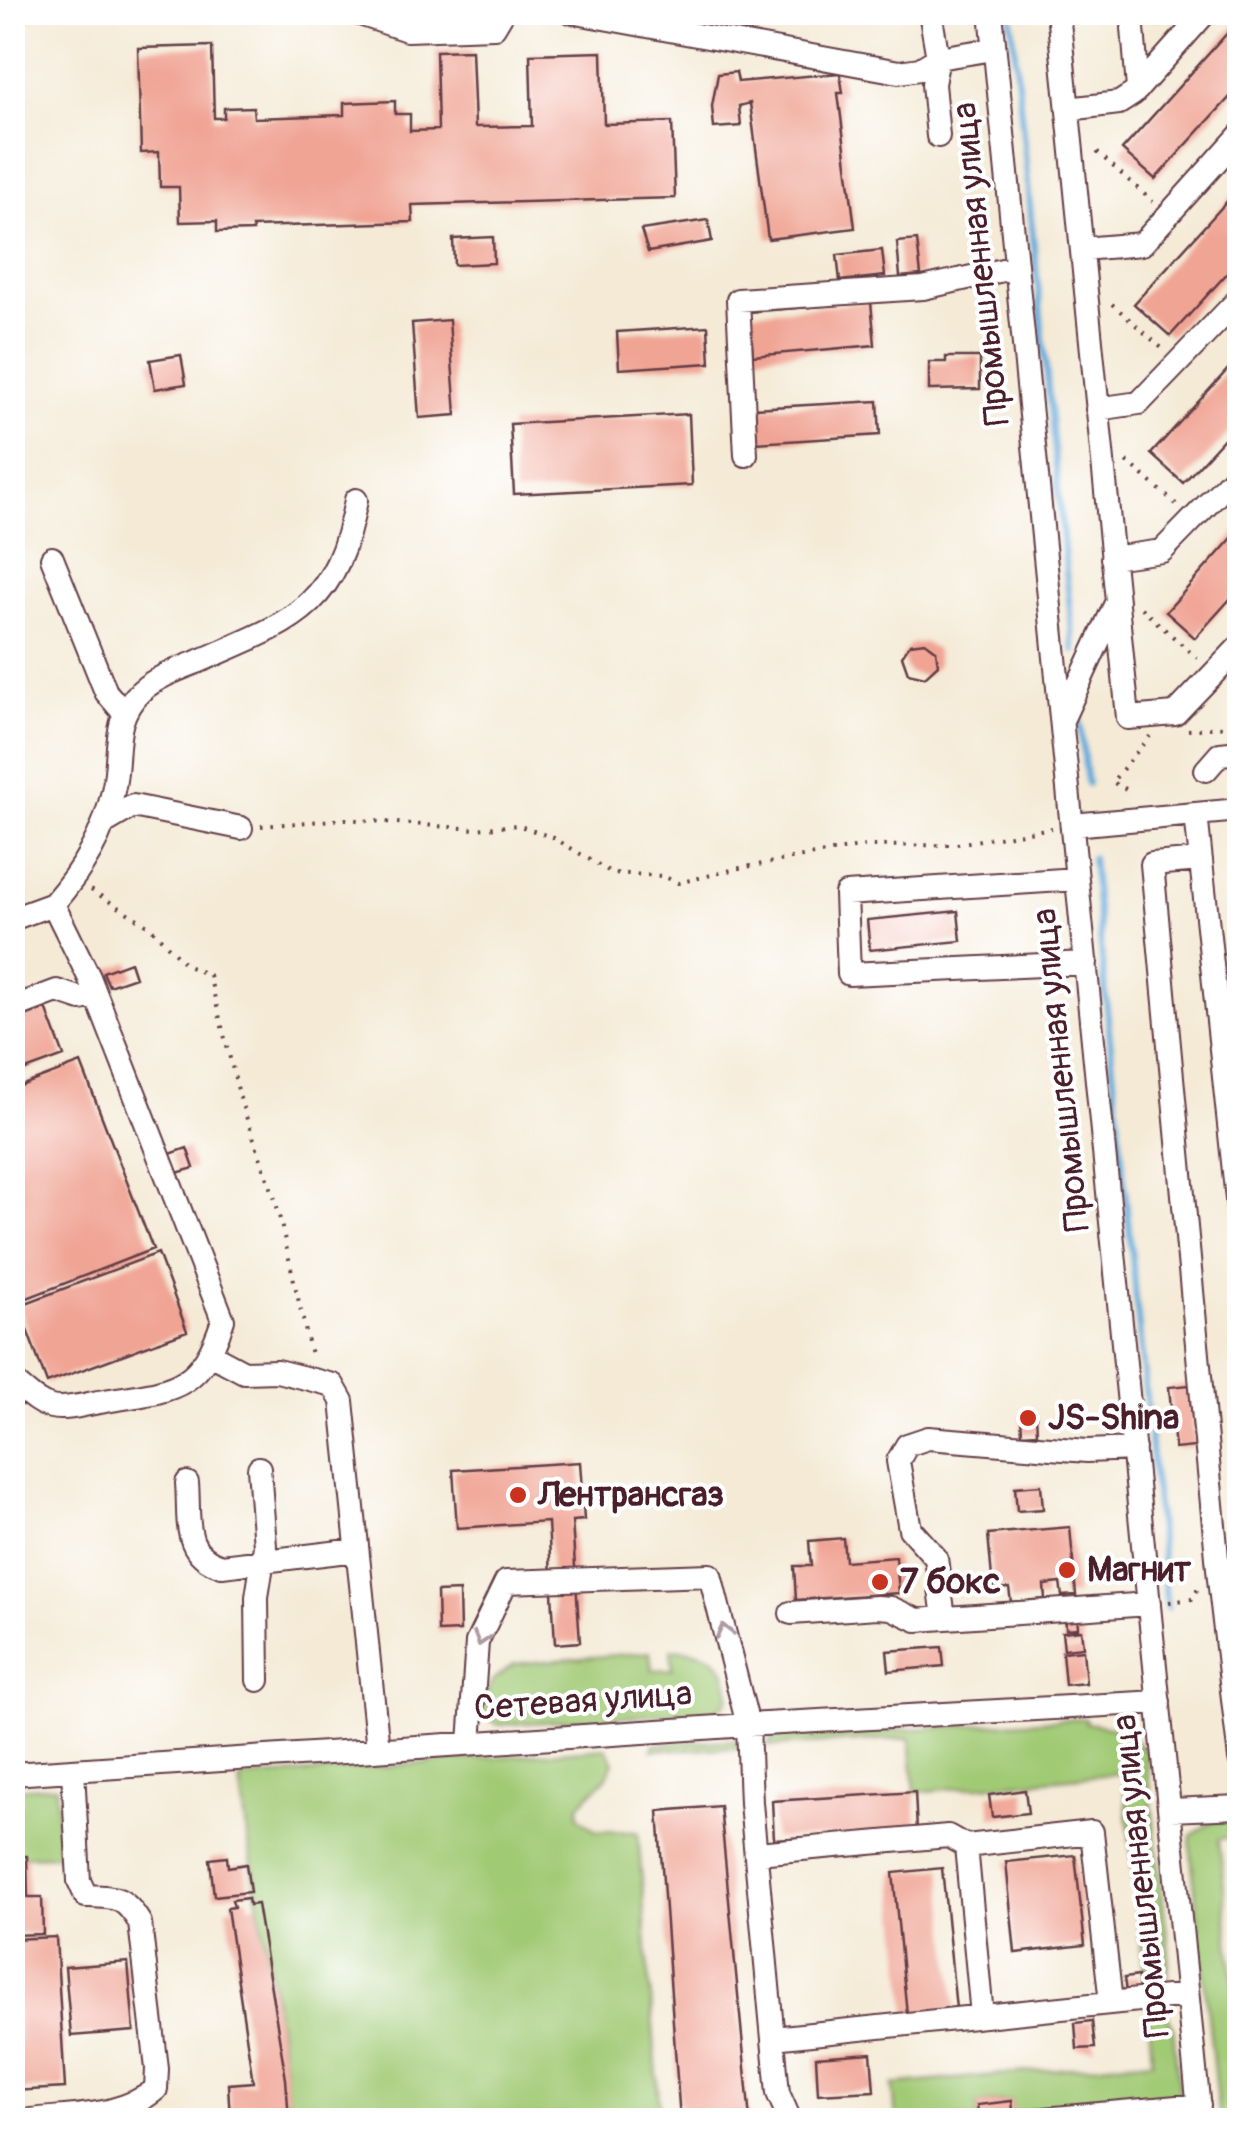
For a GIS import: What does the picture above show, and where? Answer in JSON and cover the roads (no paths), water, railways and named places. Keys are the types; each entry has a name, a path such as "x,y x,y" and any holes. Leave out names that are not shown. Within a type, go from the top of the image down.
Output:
{"street":[{"path":"354,12 407,30 494,27 503,12"},
{"path":"571,12 899,72 920,69 938,58 994,49"},
{"path":"930,12 938,58 933,84 938,136"},
{"name":"Промышленная улица","path":"991,12 1199,2112"},
{"path":"1058,12 1128,718 1175,714 1240,646"},
{"path":"1068,109 1119,103 1138,89 1206,12"},
{"path":"1133,28 1138,89"},
{"path":"1082,249 1142,244 1240,136"},
{"path":"746,455 738,300 923,288 1016,267"},
{"path":"1098,409 1139,403 1240,298"},
{"path":"1112,558 1162,551 1240,471"},
{"path":"12,918 53,904 88,859 114,787 116,741 123,712 161,677 277,628 309,607 348,542 356,500"},
{"path":"52,558 106,692 123,712"},
{"path":"1061,721 1117,601"},
{"path":"1206,770 1220,754 1240,752"},
{"path":"104,823 133,806 241,828"},
{"path":"1072,825 1240,810"},
{"path":"1196,814 1240,1228"},
{"path":"1200,860 1152,864 1219,1579 1240,1759"},
{"path":"1077,880 846,894 849,974 1086,964"},
{"path":"12,1380 38,1402 55,1408 162,1392 192,1377 212,1355 223,1320 96,995 53,904"},
{"path":"12,1008 58,991 81,998 96,995"},
{"path":"212,1355 244,1372 277,1370 332,1386 342,1402 378,1749"},
{"path":"944,1618 936,1558 910,1530 898,1460 907,1445 928,1438 1087,1451 1134,1449"},
{"path":"258,1680 256,1597 266,1546 259,1468"},
{"path":"188,1483 192,1540 196,1552 206,1562 222,1566 358,1550"},
{"path":"470,1743 477,1642 506,1582 710,1575 748,1725 751,1803 778,2093 790,2120"},
{"path":"791,1614 877,1607 891,1608 917,1620 1149,1604"},
{"name":"Сетевая улица","path":"12,1774 1159,1702"},
{"path":"31,2120 123,2108 156,2088 158,2069 140,1923 129,1904 115,1897 86,1896 79,1882 73,1770"},
{"path":"1170,1810 1240,1807"},
{"path":"757,1852 948,1836 966,1846 1092,1832 1110,2002"},
{"path":"966,1846 982,2016"},
{"path":"773,2038 1187,1995"},
{"path":"1033,2120 1199,2112"}],"waterway":[{"path":"1011,12 1074,651"},
{"path":"1079,714 1087,784"},
{"path":"1092,858 1167,1608"}],"place":[{"name":"JS-Shina","path":"1028,1418"},
{"name":"Лентрансгаз","path":"518,1495"},
{"name":"Магнит","path":"1067,1570"},
{"name":"7 бокс","path":"880,1582"}]}
